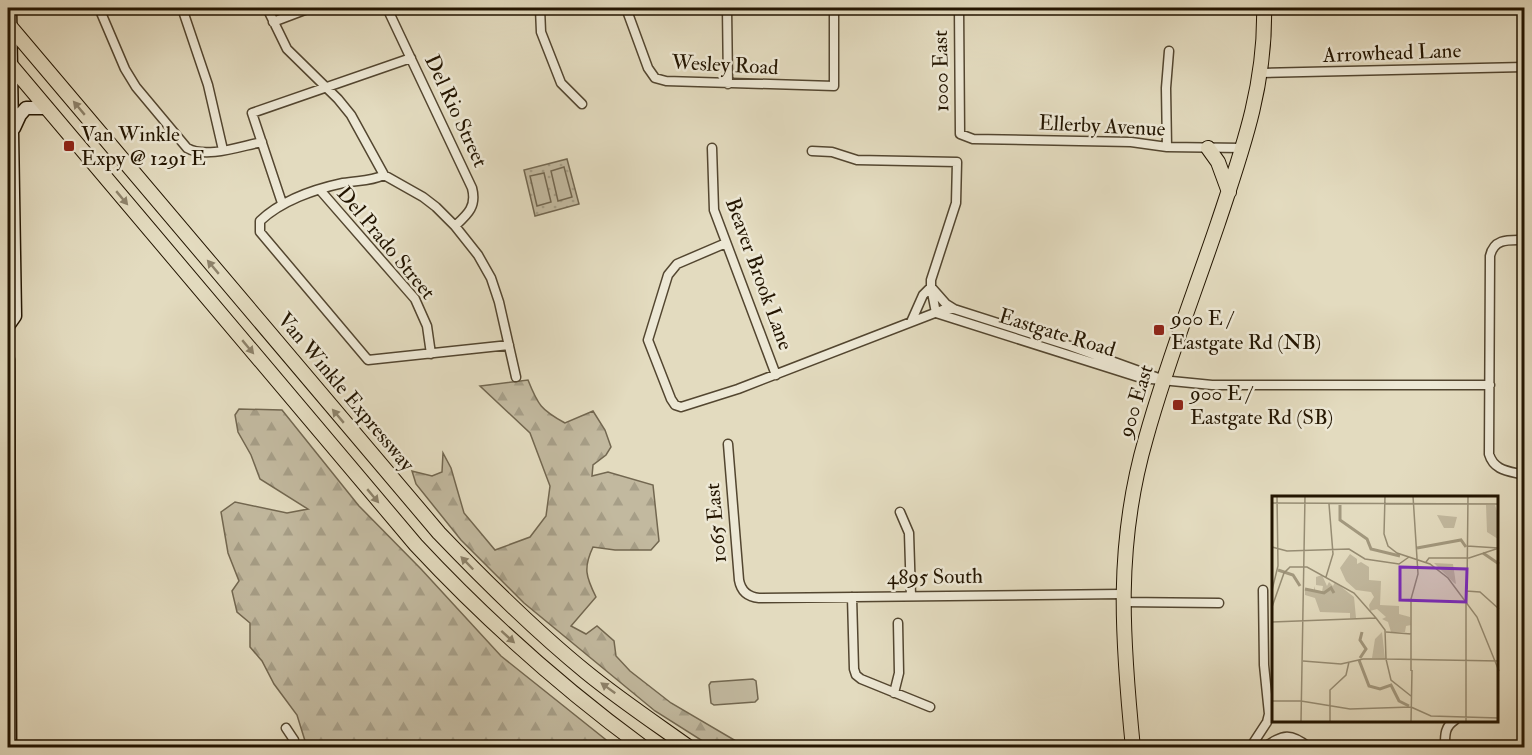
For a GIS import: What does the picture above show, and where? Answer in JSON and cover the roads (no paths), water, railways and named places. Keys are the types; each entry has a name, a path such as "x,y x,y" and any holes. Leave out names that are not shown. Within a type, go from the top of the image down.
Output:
{"main road":[{"path":"8,326 15,316 10,8"},
{"name":"900 East","path":"1132,747 1122,598 1124,558 1132,496 1145,439 1229,192 1255,107 1260,73 1264,8"},
{"name":"Van Winkle Expressway","path":"9,26 439,533 507,603 587,674 690,747"},
{"path":"10,64 430,560 473,605 532,660 644,747"},
{"path":"12,132 26,108 46,108"},
{"path":"1208,148 1218,162 1229,192"},
{"path":"8,358 10,747"}],"street":[{"path":"99,8 136,87 183,145 200,153 262,142"},
{"path":"182,8 205,76 223,150"},
{"path":"267,8 287,49 351,115 384,175 429,202 455,226 478,255 491,278 499,302 516,377"},
{"path":"273,22 310,8"},
{"name":"Del Rio Street","path":"387,8 473,191 471,209 455,226"},
{"path":"540,8 542,32 561,83 582,104"},
{"name":"Wesley Road","path":"626,8 648,68 655,78 666,81 728,84 834,86 834,8"},
{"path":"727,8 728,84"},
{"name":"1000 East","path":"959,8 960,134"},
{"path":"1167,147 1166,88 1169,51"},
{"path":"282,203 252,113 411,58"},
{"name":"Arrowhead Lane","path":"1260,73 1524,67"},
{"name":"Ellerby Avenue","path":"960,134 973,140 1131,142 1167,147 1243,148"},
{"name":"Beaver Brook Lane","path":"712,148 712,204 776,375"},
{"path":"812,151 832,152 858,160 957,162 956,203 931,287 936,313"},
{"path":"384,175 372,181 340,184 282,203 260,221 260,232 368,360 508,345"},
{"name":"Del Prado Street","path":"320,190 415,299 427,326 431,354"},
{"path":"1524,240 1497,243 1493,246 1490,256 1489,454 1491,461 1499,468 1524,475"},
{"path":"726,243 685,260 671,269 657,309 648,340 671,399 678,406 689,406 776,375 945,309 954,309"},
{"path":"911,322 923,295 931,287"},
{"name":"Eastgate Road","path":"931,287 946,304 954,309 1070,346 1164,380"},
{"name":"Eastgate Road","path":"936,313 1141,378 1164,380"},
{"path":"1164,380 1212,385 1490,385"},
{"name":"1065 East","path":"728,444 739,580 748,596"},
{"path":"900,512 909,533 911,596"},
{"path":"1250,747 1267,722 1269,714 1264,665 1263,590"},
{"name":"4895 South","path":"748,596 759,598 911,596 1122,598 1219,603"},
{"path":"852,597 855,673 861,679 930,707"},
{"path":"894,693 899,673 898,623"},
{"path":"1445,747 1445,737 1449,724 1452,722"},
{"path":"286,728 296,747"},
{"path":"1263,747 1283,737 1291,736 1310,747"}],"place":[{"name":"Van Winkle Expy @ 1291 E","path":"69,146"},
{"name":"900 E / Eastgate Rd (NB)","path":"1159,330"},
{"name":"900 E / Eastgate Rd (SB)","path":"1178,405"}]}
